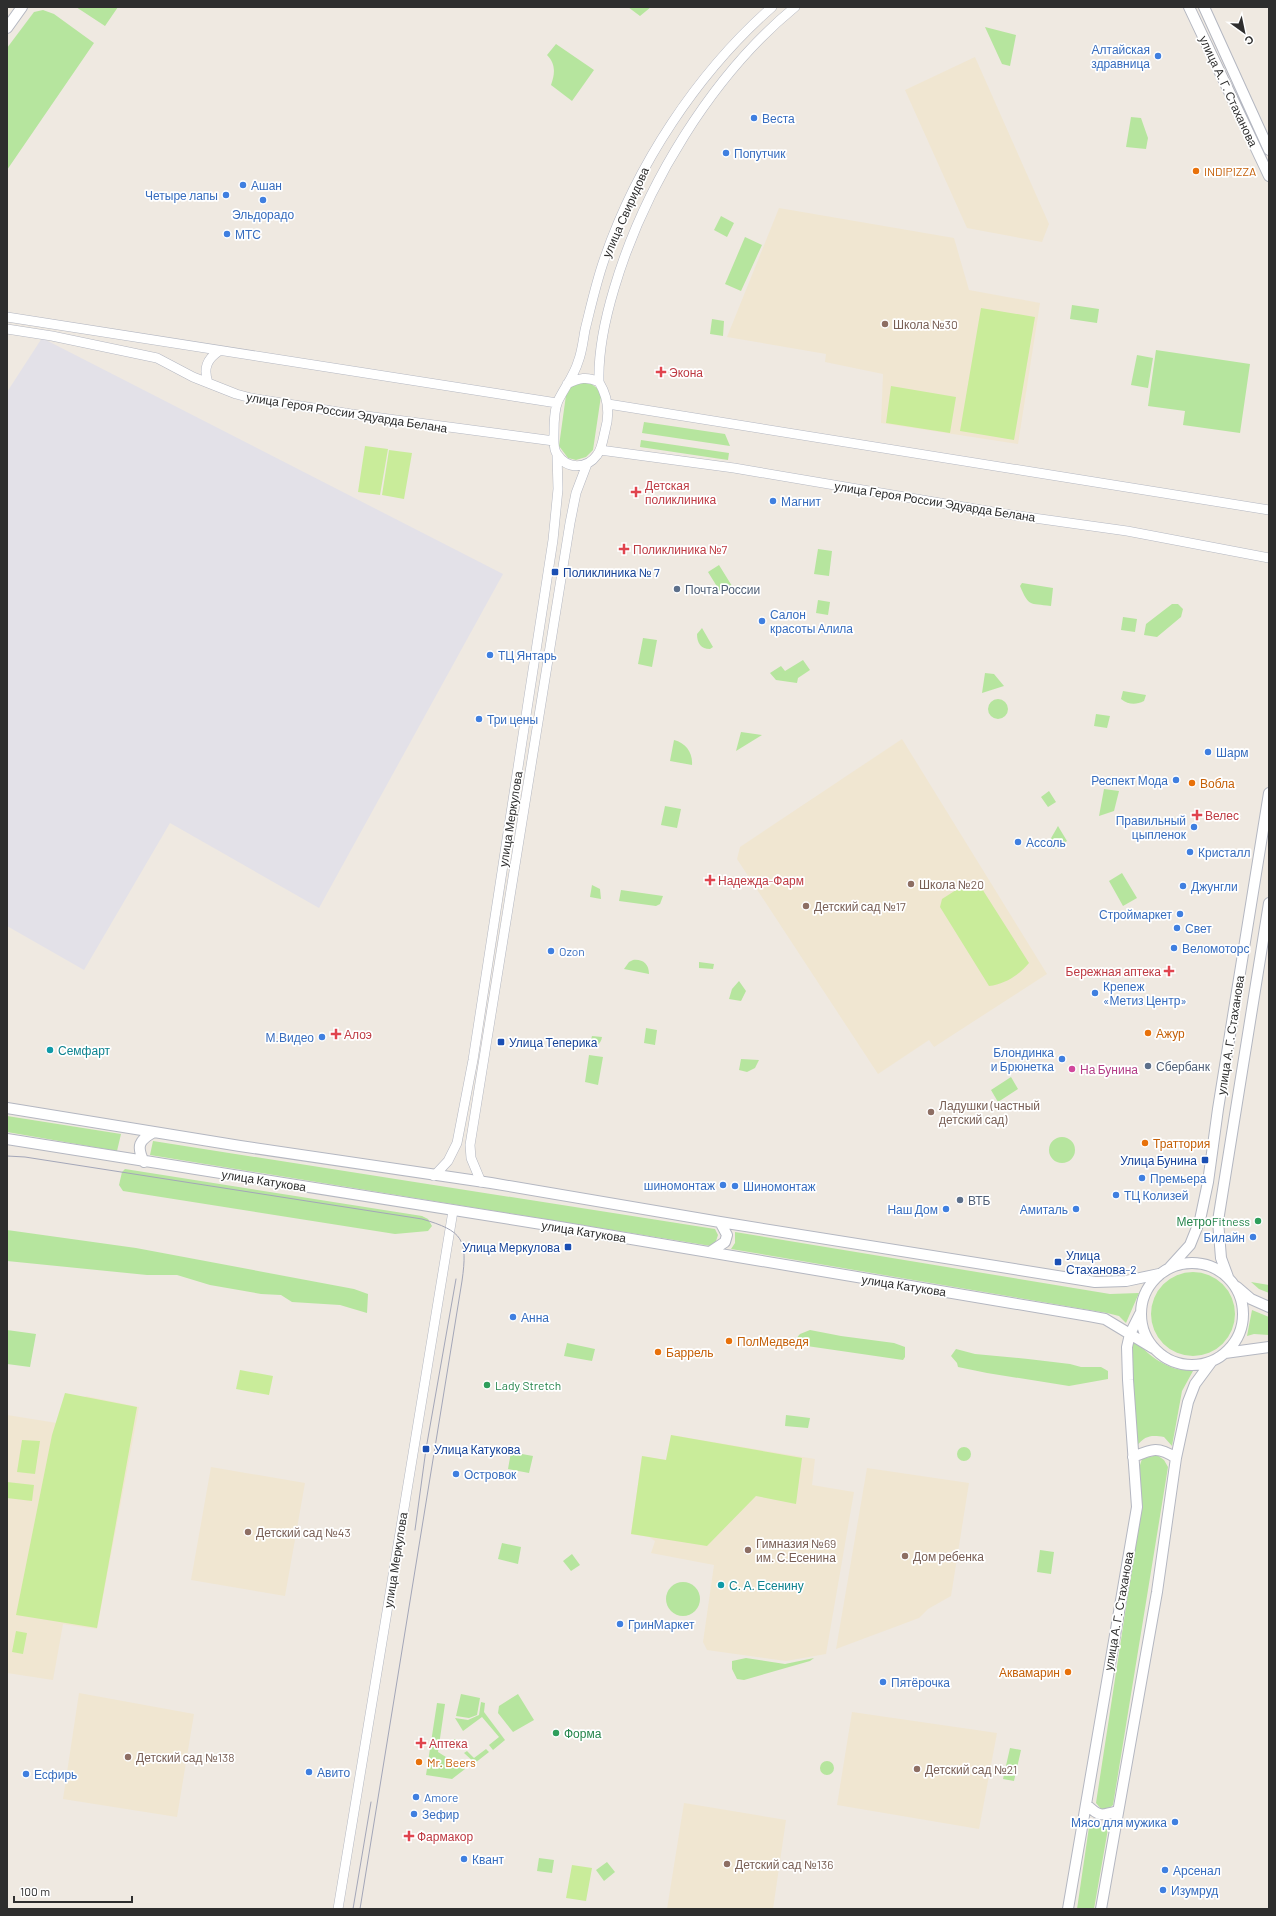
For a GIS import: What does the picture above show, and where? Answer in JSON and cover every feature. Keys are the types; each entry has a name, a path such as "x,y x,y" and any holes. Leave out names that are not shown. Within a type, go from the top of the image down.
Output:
{"main road":[{"path":"7,28 22,7"},
{"name":"улица А. Г. Стаханова","path":"1189,7 1269,176"},
{"name":"улица А. Г. Стаханова","path":"1204,7 1269,150"},
{"name":"улица А. Г. Стаханова","path":"1170,1267 1190,1245 1200,1220 1208,1182 1218,1109 1269,793"},
{"name":"улица А. Г. Стаханова","path":"1231,1281 1221,1258 1218,1220 1269,903"},
{"path":"7,1108 480,1182 1095,1282 1126,1282 1159,1274"},
{"path":"144,1162 139,1153 140,1144 146,1137 154,1132"},
{"name":"улица Катукова","path":"7,1140 560,1227 1089,1316 1105,1319 1153,1348"},
{"path":"710,1252 725,1242 727,1235 720,1222"},
{"path":"1231,1281 1240,1296 1243,1308 1243,1321 1233,1344 1224,1353 1212,1361 1197,1365 1180,1364 1166,1358 1153,1348 1146,1338 1142,1326 1140,1314 1142,1300 1149,1286 1159,1274 1170,1267 1185,1263 1201,1263 1216,1268 1252,1299 1269,1307"},
{"name":"улица А. Г. Стаханова","path":"1068,1909 1137,1507 1127,1347 1130,1334 1140,1314"},
{"path":"1115,1324 1123,1335 1127,1347"},
{"path":"1224,1353 1269,1347"},
{"path":"1101,1909 1157,1592 1176,1458 1188,1402 1195,1384 1212,1361"},
{"path":"1133,1457 1148,1450 1157,1449 1166,1451 1176,1458"},
{"path":"1086,1804 1095,1813 1100,1815 1118,1811"}],"street":[{"name":"улица Свиридова","path":"567,384 578,362 593,296 604,259 629,198 647,162 690,98 713,68 752,24 772,7"},
{"name":"улица Свиридова","path":"600,382 601,342 607,312 623,258 651,195 674,153 705,105 762,37 795,7"},
{"path":"7,317 557,403"},
{"name":"улица Героя России Эдуарда Белана","path":"7,329 52,336 157,358 208,383 236,394 282,404 554,441"},
{"path":"208,383 205,376 206,366 213,355 219,351"},
{"path":"578,378 586,378 600,382 606,393 608,404 606,426 600,450 597,456 587,464 572,466 557,454 554,441 554,421 557,403 567,384 578,378"},
{"path":"608,404 1269,510"},
{"name":"улица Героя России Эдуарда Белана","path":"600,450 734,468 1005,514 1127,531 1269,558"},
{"name":"улица Меркулова","path":"434,1176 448,1161 457,1143 473,1060 553,540 558,489 557,454"},
{"name":"улица Меркулова","path":"480,1182 471,1158 470,1145 570,523 576,493 587,464"},
{"name":"улица Меркулова","path":"338,1909 453,1211"}],"shaded area":[{"path":"975,57 1049,224 1042,242 967,228 905,90"},
{"name":"Школа №30","path":"779,208 954,238 969,290 1040,303 1018,444 881,423 883,374 825,362 826,354 727,337"},
{"path":"42,338 503,574 319,908 170,823 84,970 7,926 7,392"},
{"name":"Школа №20","path":"902,739 1047,974 934,1047 929,1040 878,1074 737,859 740,847"},
{"path":"86,1396 139,1407 97,1629 63,1624 53,1680 7,1673 7,1415 57,1423"},
{"name":"Гимназия №69 им. С.Есенина","path":"671,1435 815,1459 812,1485 854,1492 826,1654 786,1661 707,1650 703,1642 714,1565 651,1553 655,1541 649,1537 631,1534 642,1456 666,1460"},
{"name":"Детский сад №43","path":"211,1467 305,1483 285,1596 191,1580"},
{"name":"Дом ребенка","path":"867,1468 969,1483 951,1596 928,1609 919,1618 836,1649"},
{"name":"Детский сад №138","path":"79,1693 194,1714 177,1817 63,1799"},
{"name":"Детский сад №21","path":"852,1712 997,1733 979,1829 837,1805"},
{"name":"Детский сад №136","path":"684,1803 786,1820 773,1909 667,1909"}],"green space":[{"path":"76,7 118,7 105,26"},
{"path":"628,7 651,7 640,16"},
{"path":"43,10 54,14 94,43 7,170 7,48 34,12"},
{"path":"985,27 1016,35 1010,66 1002,64"},
{"path":"556,44 594,70 572,101 551,85 554,69 550,58 547,55"},
{"path":"1131,117 1141,118 1148,138 1146,149 1126,147"},
{"path":"721,216 734,223 727,237 714,230"},
{"path":"745,237 762,245 741,291 725,284"},
{"path":"1072,305 1099,309 1097,323 1070,319"},
{"path":"981,308 1035,317 1014,440 960,431"},
{"path":"712,319 724,321 723,336 710,334"},
{"path":"1156,350 1250,364 1240,433 1183,425 1185,411 1148,406"},
{"path":"1137,355 1153,358 1148,388 1131,385"},
{"path":"580,383 590,383 597,388 601,396 593,450 586,457 576,460 568,458 559,446 566,395 571,387"},
{"path":"891,386 956,397 950,433 886,423"},
{"path":"644,422 725,434 730,446 642,433"},
{"path":"641,440 729,453 728,460 640,447"},
{"path":"365,446 388,449 380,495 358,492"},
{"path":"389,450 412,453 404,499 382,495"},
{"path":"818,549 832,551 829,576 814,574"},
{"path":"719,565 732,586 721,593 708,572"},
{"path":"1022,583 1053,588 1051,606 1034,604 1028,601 1020,586"},
{"path":"818,600 830,602 828,615 816,613"},
{"path":"1172,604 1178,604 1183,609 1181,617 1157,637 1144,635 1146,624"},
{"path":"1123,617 1137,619 1135,632 1121,630"},
{"path":"702,628 713,647 710,649 702,647 699,643 697,634"},
{"path":"643,638 657,640 652,667 638,664"},
{"path":"803,660 810,670 798,678 797,683 776,680 770,673 781,666 785,671"},
{"path":"985,673 994,674 1004,686 982,693"},
{"path":"1123,691 1146,695 1144,701 1135,704 1121,699"},
{"path":"998,699 1005,702 1008,709 1005,716 998,719 991,716 988,709 991,702"},
{"path":"1096,714 1110,716 1107,728 1094,726"},
{"path":"741,732 762,735 736,751"},
{"path":"674,740 682,743 688,749 691,756 692,765 670,761"},
{"path":"1104,789 1119,791 1114,811 1099,816"},
{"path":"1049,791 1056,802 1048,807 1041,797"},
{"path":"665,806 681,809 677,828 661,825"},
{"path":"1058,826 1067,841 1056,849 1050,840"},
{"path":"1122,873 1137,898 1123,906 1109,881"},
{"path":"967,883 979,884 1029,963 1016,975 995,985 989,986 940,907 942,899"},
{"path":"592,885 600,889 601,899 590,897"},
{"path":"621,890 663,896 660,904 656,906 619,901"},
{"path":"633,960 640,960 645,963 648,967 649,974 624,969 629,962"},
{"path":"699,962 714,964 713,969 699,968"},
{"path":"739,981 746,991 741,1001 729,999 732,989"},
{"path":"646,1028 657,1030 655,1045 644,1043"},
{"path":"592,1036 602,1037 601,1042 598,1045 589,1047"},
{"path":"589,1055 603,1057 598,1085 585,1082"},
{"path":"741,1059 759,1060 755,1068 747,1072 739,1070"},
{"path":"1011,1077 1018,1089 998,1102 991,1090"},
{"path":"7,1116 121,1134 117,1151 7,1132"},
{"path":"1062,1137 1071,1141 1075,1150 1071,1159 1062,1163 1053,1159 1049,1150 1053,1141"},
{"path":"153,1141 715,1229 718,1235 716,1241 711,1246 150,1155"},
{"path":"125,1169 422,1216 428,1219 432,1226 428,1231 395,1234 123,1191 119,1185 122,1172"},
{"path":"7,1230 136,1248 354,1289 368,1294 367,1313 340,1305 292,1302 281,1295 261,1294 210,1285 177,1275 147,1275 7,1261"},
{"path":"735,1232 1110,1294 1139,1293 1126,1323 1119,1316 1107,1313 731,1249 735,1243"},
{"path":"1185,1272 1201,1272 1217,1279 1228,1290 1235,1306 1235,1322 1232,1330 1223,1344 1217,1349 1201,1356 1185,1356 1169,1349 1158,1338 1151,1322 1151,1306 1158,1290 1169,1279"},
{"path":"1251,1282 1269,1285 1269,1293 1259,1289"},
{"path":"1252,1310 1269,1317 1269,1335 1254,1334 1247,1336"},
{"path":"7,1330 36,1334 30,1367 7,1364"},
{"path":"810,1330 894,1343 905,1347 905,1357 903,1360 800,1345 795,1340 800,1334"},
{"path":"1134,1339 1149,1354 1162,1363 1182,1370 1186,1368 1193,1371 1182,1391 1172,1446 1164,1437 1156,1436 1146,1438 1137,1446 1131,1354"},
{"path":"567,1343 595,1349 592,1361 564,1356"},
{"path":"956,1349 975,1354 1070,1364 1081,1367 1101,1367 1108,1371 1108,1379 1069,1386 987,1373 958,1367 957,1363 951,1356"},
{"path":"240,1370 273,1376 269,1395 236,1389"},
{"path":"65,1393 137,1407 97,1628 16,1615 52,1435"},
{"path":"786,1415 810,1418 808,1428 785,1426"},
{"path":"671,1435 802,1458 796,1504 756,1496 707,1546 631,1534 642,1456 666,1460"},
{"path":"22,1440 40,1441 35,1474 17,1472"},
{"path":"961,1447 967,1447 971,1451 971,1457 967,1461 961,1461 957,1457 957,1451"},
{"path":"511,1452 533,1456 529,1473 508,1469"},
{"path":"1157,1455 1164,1460 1168,1467 1113,1805 1107,1810 1101,1809 1096,1803 1140,1516 1139,1468 1142,1459"},
{"path":"7,1482 34,1485 32,1501 7,1498"},
{"path":"502,1543 521,1547 518,1564 498,1559"},
{"path":"1040,1550 1054,1552 1051,1574 1037,1572"},
{"path":"572,1554 580,1565 571,1571 563,1561"},
{"path":"680,1582 686,1582 695,1587 699,1593 699,1605 695,1611 686,1616 680,1616 671,1611 666,1602 666,1596 671,1587"},
{"path":"16,1631 27,1633 23,1654 12,1652"},
{"path":"746,1658 785,1664 814,1658 810,1661 744,1680 737,1679 732,1669 732,1661"},
{"path":"461,1694 480,1698 477,1715 469,1718 456,1716"},
{"path":"518,1694 534,1720 513,1732 498,1713 499,1706"},
{"path":"481,1702 485,1703 484,1712 505,1740 493,1750 489,1745 499,1737 482,1717 463,1731 455,1718 468,1720 479,1715"},
{"path":"437,1703 445,1704 438,1752 465,1769 452,1779 426,1775"},
{"path":"455,1739 464,1747 460,1750 450,1742"},
{"path":"1010,1748 1021,1750 1014,1781 1003,1779"},
{"path":"486,1749 489,1752 475,1763 464,1753 467,1751 474,1758"},
{"path":"827,1761 832,1763 834,1768 832,1773 827,1775 822,1773 820,1768 822,1763"},
{"path":"1090,1820 1097,1827 1109,1823 1094,1909 1077,1909"},
{"path":"539,1858 554,1860 552,1873 537,1871"},
{"path":"607,1862 615,1872 604,1881 596,1870"},
{"path":"572,1865 592,1868 586,1901 566,1898"}],"tram line":[{"path":"7,1156 25,1157 422,1219 446,1228 460,1239 463,1246 464,1255 462,1281 360,1909"},
{"path":"415,1530 426,1449 456,1279"},
{"path":"353,1909 371,1802"}],"place":[{"name":"Алтайская здравница","path":"1158,56"},
{"name":"Веста","path":"754,118"},
{"name":"Попутчик","path":"726,153"},
{"name":"INDIPIZZA","path":"1196,171"},
{"name":"Ашан","path":"243,185"},
{"name":"Четыре лапы","path":"226,195"},
{"name":"Эльдорадо","path":"263,200"},
{"name":"МТС","path":"227,234"},
{"name":"Школа №30","path":"885,324"},
{"name":"Экона","path":"661,372"},
{"name":"Детская поликлиника","path":"636,492"},
{"name":"Магнит","path":"773,501"},
{"name":"Поликлиника №7","path":"624,549"},
{"name":"Поликлиника № 7","path":"555,572"},
{"name":"Почта России","path":"677,589"},
{"name":"Салон красоты Алила","path":"762,621"},
{"name":"ТЦ Янтарь","path":"490,655"},
{"name":"Три цены","path":"479,719"},
{"name":"Шарм","path":"1208,752"},
{"name":"Респект Мода","path":"1176,780"},
{"name":"Вобла","path":"1192,783"},
{"name":"Велес","path":"1197,815"},
{"name":"Правильный цыпленок","path":"1194,827"},
{"name":"Ассоль","path":"1018,842"},
{"name":"Кристалл","path":"1190,852"},
{"name":"Надежда-Фарм","path":"710,880"},
{"name":"Школа №20","path":"911,884"},
{"name":"Джунгли","path":"1183,886"},
{"name":"Детский сад №17","path":"806,906"},
{"name":"Строймаркет","path":"1180,914"},
{"name":"Свет","path":"1177,928"},
{"name":"Веломоторс","path":"1174,948"},
{"name":"Ozon","path":"551,951"},
{"name":"Бережная аптека","path":"1169,971"},
{"name":"Крепеж «Метиз Центр»","path":"1095,993"},
{"name":"Ажур","path":"1148,1033"},
{"name":"Алоэ","path":"336,1034"},
{"name":"М.Видео","path":"322,1037"},
{"name":"Улица Теперика","path":"501,1042"},
{"name":"Семфарт","path":"50,1050"},
{"name":"Блондинка и Брюнетка","path":"1062,1059"},
{"name":"Сбербанк","path":"1148,1066"},
{"name":"На Бунина","path":"1072,1069"},
{"name":"Ладушки (частный детский сад)","path":"931,1112"},
{"name":"Траттория","path":"1145,1143"},
{"name":"Улица Бунина","path":"1205,1160"},
{"name":"Премьера","path":"1142,1178"},
{"name":"шиномонтаж","path":"723,1185"},
{"name":"Шиномонтаж","path":"735,1186"},
{"name":"ТЦ Колизей","path":"1116,1195"},
{"name":"ВТБ","path":"960,1200"},
{"name":"Наш Дом","path":"946,1209"},
{"name":"Амиталь","path":"1076,1209"},
{"name":"МетроFitness","path":"1258,1221"},
{"name":"Билайн","path":"1253,1237"},
{"name":"Улица Меркулова","path":"568,1247"},
{"name":"Улица Стаханова-2","path":"1058,1262"},
{"name":"Анна","path":"513,1317"},
{"name":"ПолМедведя","path":"729,1341"},
{"name":"Баррель","path":"658,1352"},
{"name":"Lady Stretch","path":"487,1385"},
{"name":"Улица Катукова","path":"426,1449"},
{"name":"Островок","path":"456,1474"},
{"name":"Детский сад №43","path":"248,1532"},
{"name":"Гимназия №69 им. С.Есенина","path":"748,1550"},
{"name":"Дом ребенка","path":"905,1556"},
{"name":"С. А. Есенину","path":"721,1585"},
{"name":"ГринМаркет","path":"620,1624"},
{"name":"Аквамарин","path":"1068,1672"},
{"name":"Пятёрочка","path":"883,1682"},
{"name":"Форма","path":"556,1733"},
{"name":"Аптека","path":"421,1743"},
{"name":"Детский сад №138","path":"128,1757"},
{"name":"Mr. Beers","path":"419,1762"},
{"name":"Детский сад №21","path":"917,1769"},
{"name":"Авито","path":"309,1772"},
{"name":"Есфирь","path":"26,1774"},
{"name":"Amore","path":"416,1797"},
{"name":"Зефир","path":"414,1814"},
{"name":"Мясо для мужика","path":"1175,1822"},
{"name":"Фармакор","path":"409,1836"},
{"name":"Квант","path":"464,1859"},
{"name":"Детский сад №136","path":"727,1864"},
{"name":"Арсенал","path":"1165,1870"},
{"name":"Изумруд","path":"1163,1890"}]}
